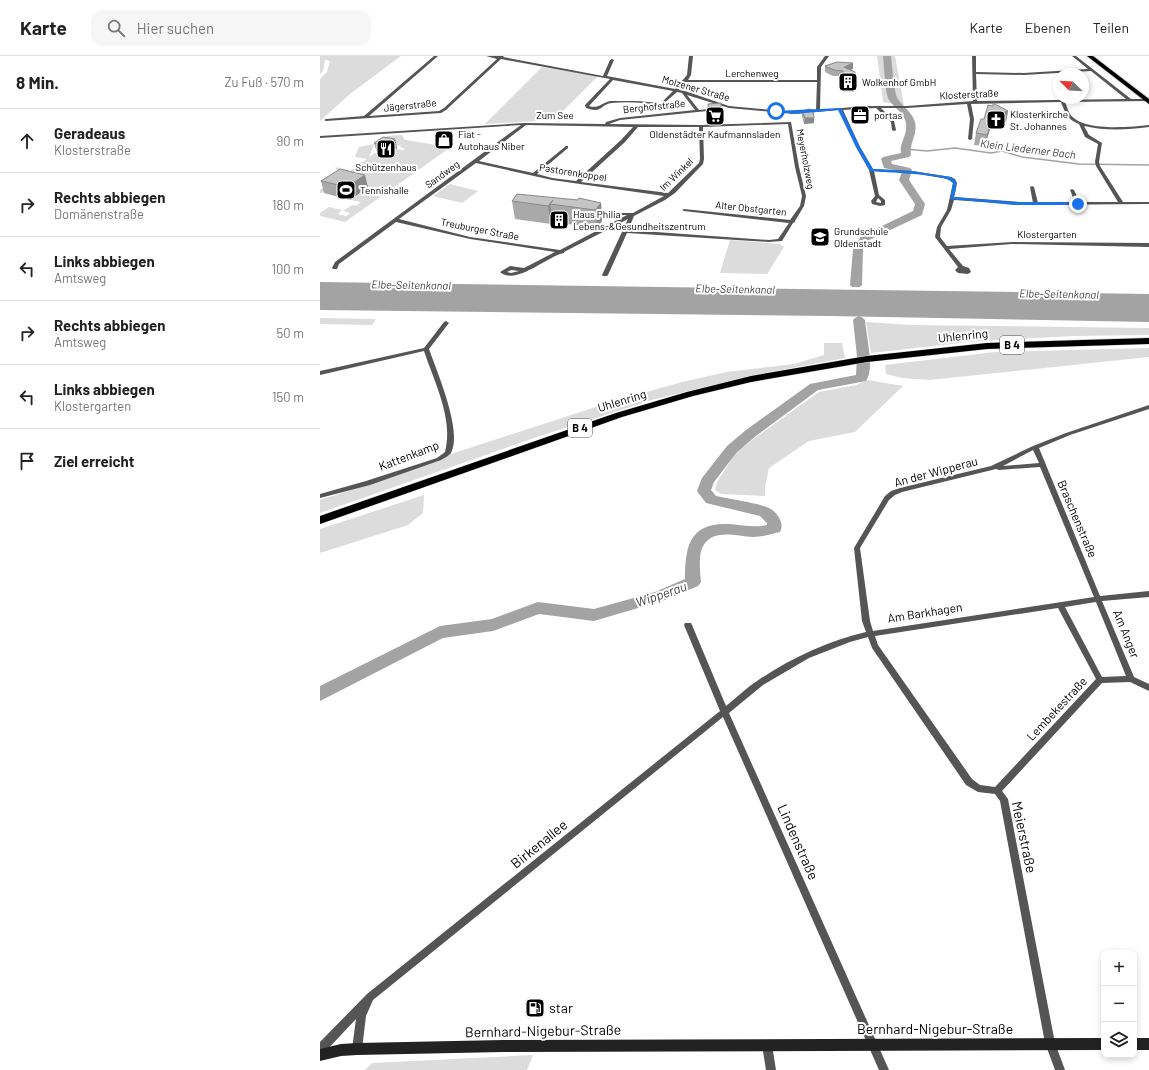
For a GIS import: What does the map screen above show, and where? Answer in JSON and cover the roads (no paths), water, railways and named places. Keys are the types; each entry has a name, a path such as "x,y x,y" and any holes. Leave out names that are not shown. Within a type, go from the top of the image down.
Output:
{"highway":[{"name":"Uhlenring","path":"320,520 619,415 690,394 751,379 876,358 987,346 1149,341"}],"main road":[{"path":"1090,56 1148,100"},
{"name":"Bernhard-Nigebur-Straße","path":"320,1055 341,1050 357,1049 503,1046 1101,1044"},
{"path":"1137,1044 1149,1044"}],"street":[{"path":"365,118 436,56"},
{"name":"Molzener Straße","path":"488,56 501,57 686,92 729,107 794,113"},
{"path":"613,78 592,99 587,107 590,109 602,108 610,102 645,102 662,104 685,81 690,70 691,56"},
{"path":"818,111 819,67 827,56"},
{"path":"974,56 975,102"},
{"path":"1074,56 1130,100"},
{"name":"Jägerstraße","path":"326,120 440,112 501,57"},
{"path":"605,76 612,60"},
{"path":"974,73 1024,74 1092,70"},
{"name":"Lerchenweg","path":"685,81 818,81"},
{"path":"686,92 684,94 698,111"},
{"name":"Klosterstraße","path":"1089,101 1148,100"},
{"name":"Klosterstraße","path":"794,113 969,102 1053,101"},
{"path":"969,102 972,119 970,139"},
{"path":"1064,104 1070,116 1081,125 1087,136 1100,143 1098,164 1121,203"},
{"name":"Berghofstraße","path":"605,124 620,118 729,107"},
{"path":"877,107 893,122 894,130"},
{"path":"840,109 871,170 877,196"},
{"path":"688,126 689,112"},
{"path":"790,123 793,120 794,113"},
{"name":"Zum See","path":"320,137 524,124 701,126 790,123"},
{"name":"Meyerholzweg","path":"626,230 769,241 780,240 802,206 804,196 797,167 790,123"},
{"name":"Sandweg","path":"335,268 337,263 475,162 524,124"},
{"path":"578,182 623,141 637,125"},
{"path":"1081,125 1115,128 1149,126"},
{"name":"Im Winkel","path":"525,270 669,195 701,163 701,126"},
{"path":"532,175 566,147"},
{"name":"Pastorenkoppel","path":"475,162 532,175 669,195"},
{"path":"871,170 912,172 953,180 955,183 947,215 937,233 940,241 961,267"},
{"path":"1032,187 1036,204"},
{"path":"1072,190 1078,204"},
{"path":"952,198 1036,204 1149,203"},
{"name":"Alter Obstgarten","path":"684,210 793,222"},
{"path":"588,214 630,213 633,215 605,275"},
{"name":"Treuburger Straße","path":"396,220 463,237 562,252"},
{"path":"613,225 626,230"},
{"name":"Klostergarten","path":"945,248 1027,242 1149,245"},
{"path":"320,373 426,349 446,323"},
{"name":"Kattenkamp","path":"320,496 368,483 439,459 448,453 451,442 449,415 426,349"},
{"name":"An der Wipperau","path":"993,468 1035,447 1075,431 1149,407"},
{"name":"Braschenstraße","path":"1035,447 1099,599"},
{"name":"An der Wipperau","path":"870,634 866,621 857,548 887,498 900,490 993,468 1018,465 1043,465"},
{"name":"Am Barkhagen","path":"725,713 760,683 784,668 829,646 870,634 1099,599 1149,594"},
{"name":"Am Anger","path":"1099,599 1131,679"},
{"path":"1060,605 1100,680"},
{"name":"Lindenstraße","path":"688,624 725,713 874,1044 884,1070"},
{"name":"Meierstraße","path":"870,634 875,646 969,782 978,788 996,791 1004,799 1050,1043 1060,1070"},
{"name":"Lembekestraße","path":"996,791 1100,680 1131,679 1149,688"},
{"name":"Birkenallee","path":"320,1048 370,997 725,713"},
{"name":"Birkenallee","path":"357,1049 362,1016 370,997"},
{"path":"767,1045 771,1070"}],"water":[{"name":"Elbe-Seitenkanal","path":"320,282 1149,294 1149,322 831,316 320,310"}],"waterway":[{"name":"Wipperau","path":"856,285 858,249 865,238 918,213 920,204 904,180 907,170 887,166 886,159 906,155 905,149 911,133 910,121 904,110 893,99 887,56"},
{"name":"Klein Liederner Bach","path":"905,149 927,151 955,148 991,153 1002,151 1022,157 1079,164 1149,165"},
{"name":"Wipperau","path":"320,694 440,632 493,625 538,608 594,615 660,596 693,582 694,551 699,539 707,532 729,529 765,531 775,528 774,521 765,512 711,500 704,491 707,481 732,449 751,433 814,387 862,378 863,356 859,320"}],"place":[{"name":"Wolkenhof GmbH","path":"848,82"},
{"name":"portas","path":"860,115"},
{"name":"Oldenstädter Kaufmannsladen","path":"715,116"},
{"name":"Klosterkirche St. Johannes","path":"996,120"},
{"name":"Fiat - Autohaus Niber","path":"444,140"},
{"name":"Schützenhaus","path":"386,149"},
{"name":"Tennishalle","path":"346,190"},
{"name":"Haus Philia Lebens-&Gesundheitszentrum","path":"559,220"},
{"name":"Grundschule Oldenstadt","path":"820,237"},
{"name":"star","path":"535,1008"}]}
